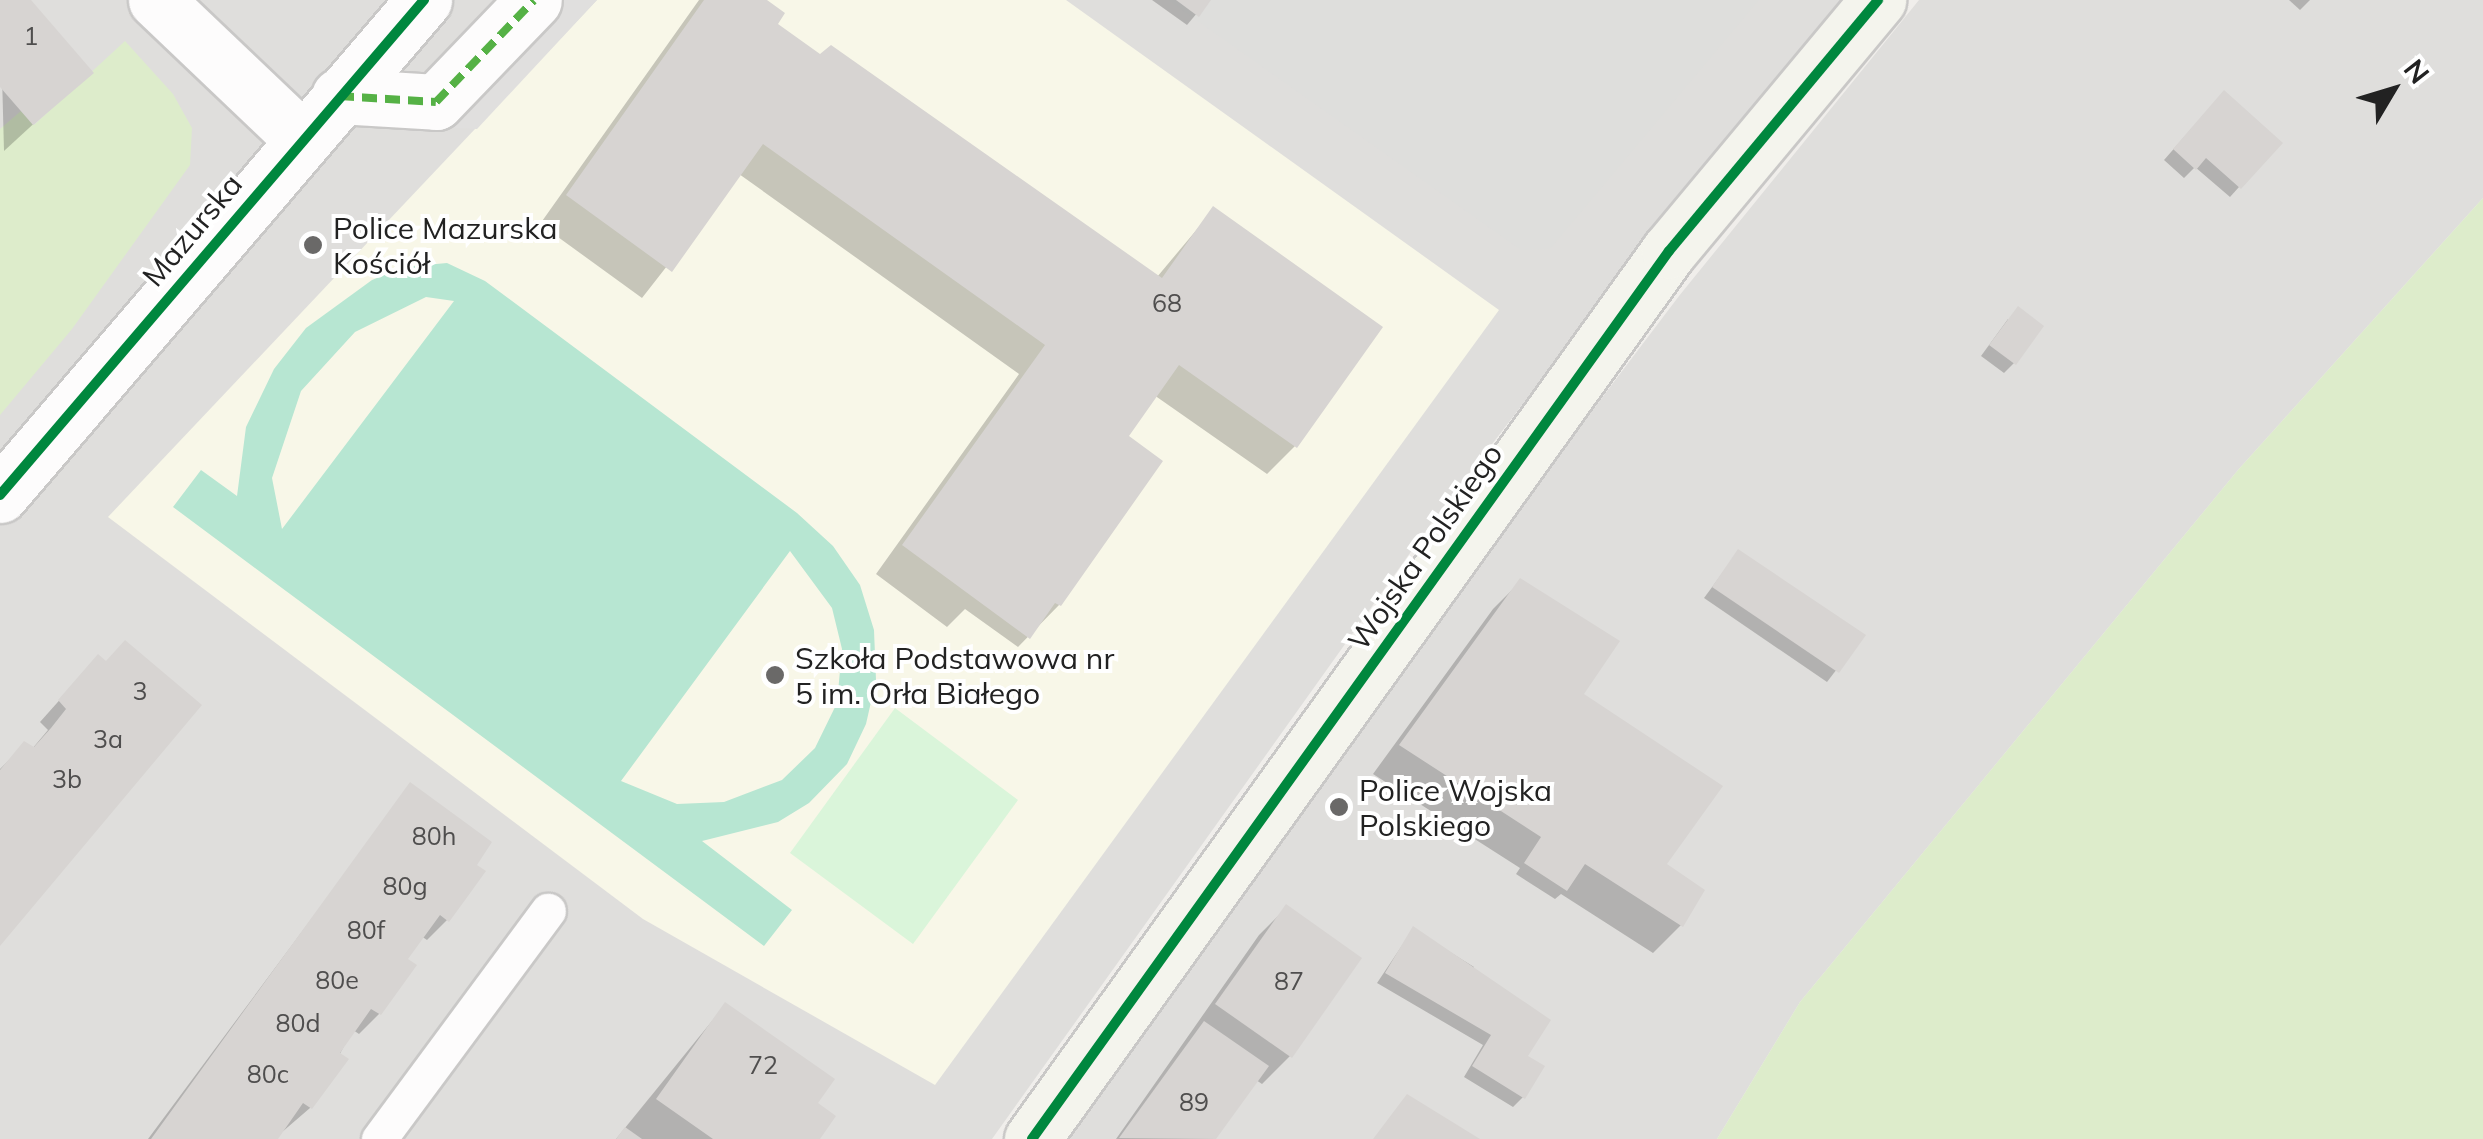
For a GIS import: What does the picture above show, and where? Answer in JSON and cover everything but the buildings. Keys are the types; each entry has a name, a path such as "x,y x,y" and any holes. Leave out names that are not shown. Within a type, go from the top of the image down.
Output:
{"street":[{"path":"156,0 302,139"},
{"name":"Mazurska","path":"0,495 424,0"},
{"path":"339,96 436,102 534,0"},
{"name":"Wojska Polskiego","path":"1032,1139 1669,251 1878,0"}],"lane":[{"path":"380,1139 548,911"}],"shaded area":[{"path":"0,0 1843,0 1742,120 1435,518 992,1139 0,1139"},
{"path":"539,0 597,0 477,129 421,126"},
{"name":"Szkoła Podstawowa nr 5 im. Orła Białego","path":"597,0 1066,0 1499,310 935,1085 643,919 108,517"},
{"path":"1168,0 1759,0 1550,249 1521,250"},
{"path":"1919,0 2483,0 2483,198 2238,470 1800,1002 1717,1139 1066,1139 1407,655 1679,296"}],"green space":[{"path":"125,41 173,94 192,128 190,165 72,329 0,415 0,129 21,111 34,125"},
{"path":"2483,198 2483,1139 1717,1139 1800,1002 2238,470"},
{"path":"447,263 485,281 797,513 833,546 860,585 874,630 876,680 866,724 847,764 809,803 778,822 702,841 792,910 764,946 173,507 201,470 237,496 246,427 274,369 306,328 372,280 404,267","holes":["426,297 454,301 282,529 272,478 301,391 355,332","790,551 832,608 842,649 837,703 815,748 782,780 724,802 677,804 621,781"]},
{"path":"895,708 1018,800 913,944 790,853"}],"marked path":[{"path":"339,96 436,102 534,0"}],"cycle path":[{"path":"0,495 424,0"},
{"path":"1032,1139 1669,251 1878,0"}],"place":[{"name":"Police Mazurska Kościół","path":"313,245"},
{"name":"Szkoła Podstawowa nr 5 im. Orła Białego","path":"775,675"},
{"name":"Police Wojska Polskiego","path":"1339,807"}]}
